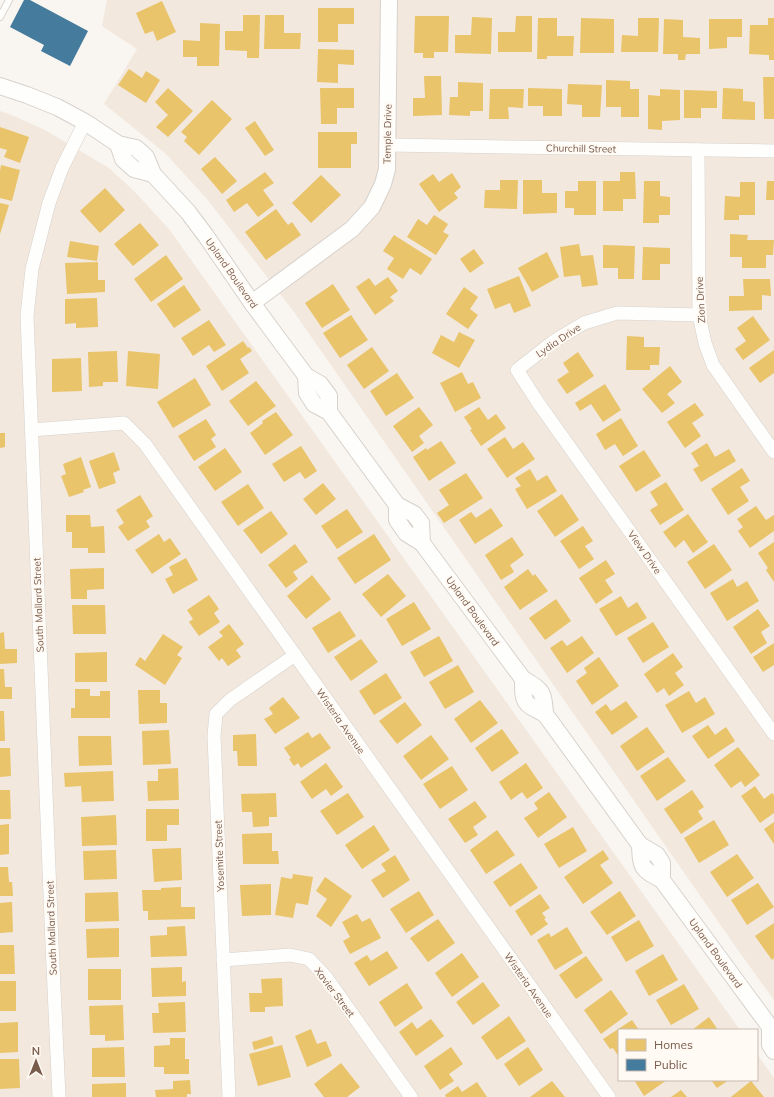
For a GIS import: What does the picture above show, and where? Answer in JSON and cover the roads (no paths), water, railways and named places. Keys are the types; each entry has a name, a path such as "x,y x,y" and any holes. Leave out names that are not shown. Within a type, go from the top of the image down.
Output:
{"street":[{"name":"Temple Drive","path":"252,302 352,229 372,207 383,184 387,169 389,0"},
{"name":"Upland Boulevard","path":"0,86 36,98 62,110 85,122 118,144 123,160 134,169 152,174 188,212 306,376 307,393 314,404 328,412 397,505 397,520 406,533 422,543 523,679 523,698 528,706 545,714 640,845 641,864 648,873 662,880 772,1028 770,1045 774,1051"},
{"name":"South Mallard Street","path":"59,1097 27,316 32,269 53,191 62,168 85,122"},
{"name":"Churchill Street","path":"387,145 774,151"},
{"name":"Zion Drive","path":"698,150 699,315 704,342 713,365 774,452"},
{"name":"Lydia Drive","path":"517,370 554,341 584,323 617,313 699,315"},
{"name":"View Drive","path":"517,370 539,404 774,734"},
{"name":"Wisteria Avenue","path":"31,430 124,423 145,444 609,1097"},
{"name":"Yosemite Street","path":"229,1097 214,736 216,714 230,700 295,655"},
{"name":"Xavier Street","path":"223,960 290,955 309,959 326,977 411,1097"}],"lane":[{"path":"0,17 9,0"}]}
